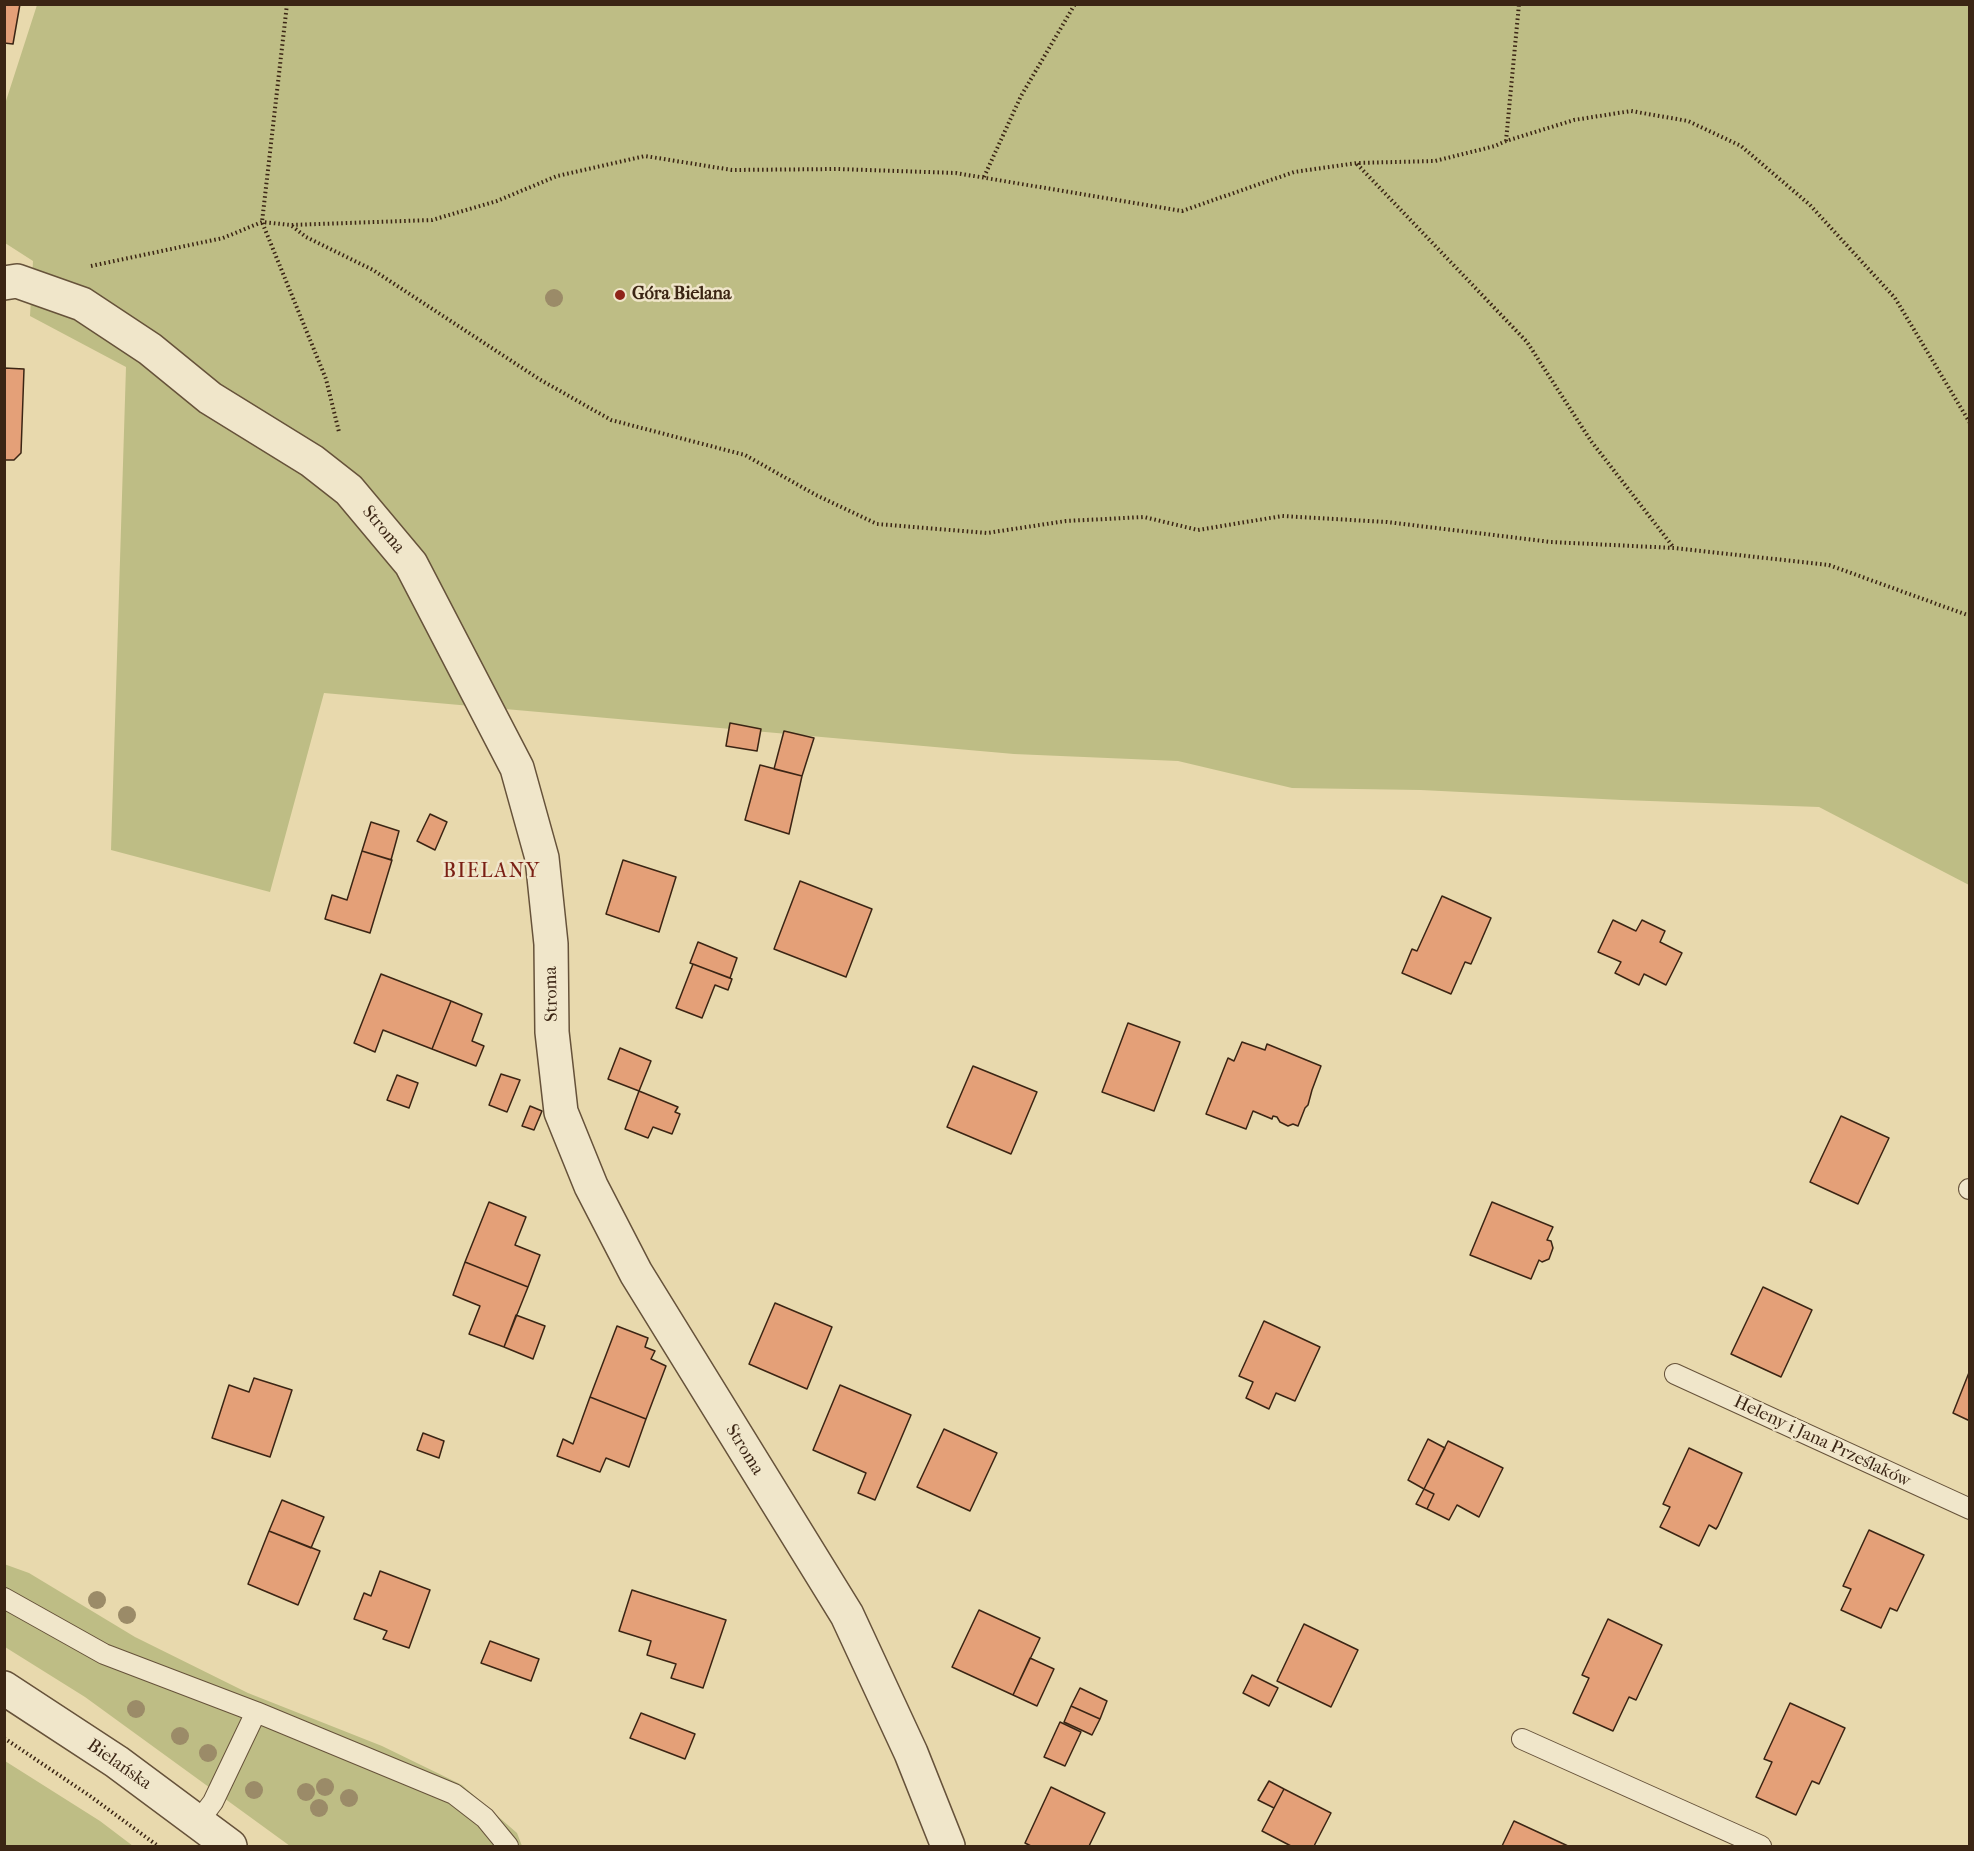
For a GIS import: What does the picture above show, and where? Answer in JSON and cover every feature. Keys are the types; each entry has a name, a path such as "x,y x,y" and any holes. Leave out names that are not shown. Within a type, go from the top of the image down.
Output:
{"street":[{"name":"Stroma","path":"11,282 82,304 150,349 210,398 312,461 349,490 411,564 517,768 542,858 551,944 552,1032 561,1112 591,1186 636,1273 847,1615 911,1753 948,1846"},
{"name":"Bielańska","path":"4,1688 117,1762 230,1846"}],"lane":[{"name":"Heleny i Jana Prześlaków","path":"1675,1374 1970,1509"},
{"path":"4,1598 104,1654 256,1712 454,1794 485,1818 508,1846"},
{"path":"198,1822 213,1802 256,1712"},
{"path":"1522,1739 1761,1846"}],"path":[{"path":"287,4 262,222 326,379 335,413 349,490"},
{"path":"984,177 1021,96 1074,4"},
{"path":"1506,141 1519,4"},
{"path":"86,267 224,238 262,222 291,225 432,220 497,201 557,176 645,156 732,170 850,169 956,173 1182,212 1294,172 1357,163 1435,161 1495,146 1574,120 1630,111 1688,121 1741,146 1810,205 1895,298 1970,423"},
{"path":"1357,163 1527,342 1591,441 1674,548"},
{"path":"291,225 306,237 373,270 539,379 611,420 745,455 816,495 877,524 987,533 1066,521 1144,517 1198,530 1282,516 1387,522 1551,542 1674,548 1829,566 1970,616"},
{"path":"4,1738 90,1796 158,1846"}],"shaded area":[{"path":"37,5 1969,5 1969,885 1819,807 1421,790 1292,788 1178,761 1014,754 324,693 270,892 111,850 126,367 30,316 33,261 5,243 5,104"},
{"path":"4,1564 29,1573 135,1637 248,1693 382,1746 462,1785 517,1833 522,1846 290,1846 85,1697 5,1647"},
{"path":"5,1761 100,1821 133,1846 5,1846"}],"building":[{"path":"4,4 20,4 13,44 4,43"},
{"path":"4,368 24,369 21,453 14,460 4,460"},
{"path":"730,723 761,729 757,751 726,746"},
{"path":"784,731 814,738 802,776 774,769"},
{"path":"760,765 802,776 789,834 745,820"},
{"path":"430,814 447,822 435,850 417,841"},
{"path":"371,822 399,831 391,860 362,851"},
{"path":"362,851 392,860 370,933 325,919 332,895 347,900"},
{"path":"623,860 676,877 659,932 606,914"},
{"path":"800,881 872,909 846,977 774,949"},
{"path":"1442,896 1491,918 1471,964 1465,962 1451,994 1402,973 1412,949 1417,951"},
{"path":"1613,920 1636,931 1642,920 1665,931 1660,942 1682,953 1666,985 1644,974 1639,985 1615,973 1621,962 1598,952"},
{"path":"698,942 737,958 730,978 690,963"},
{"path":"693,964 732,979 728,990 715,985 702,1018 676,1008"},
{"path":"381,974 451,1001 432,1049 383,1030 375,1052 354,1043"},
{"path":"451,1001 482,1014 472,1041 484,1046 476,1066 432,1049"},
{"path":"1128,1023 1180,1042 1154,1111 1102,1092"},
{"path":"1242,1042 1265,1050 1267,1044 1321,1066 1308,1105 1298,1126 1293,1124 1288,1126 1280,1122 1277,1117 1273,1116 1272,1119 1253,1111 1246,1129 1206,1114 1228,1058 1234,1061"},
{"path":"620,1048 651,1061 639,1091 608,1079"},
{"path":"973,1066 1037,1092 1011,1154 947,1127"},
{"path":"501,1074 520,1080 507,1112 489,1105"},
{"path":"397,1075 418,1083 409,1108 387,1100"},
{"path":"639,1091 678,1107 675,1112 680,1114 672,1134 653,1127 648,1138 625,1129"},
{"path":"530,1106 542,1111 534,1130 522,1126"},
{"path":"1841,1116 1889,1138 1858,1204 1810,1182"},
{"path":"489,1202 526,1217 515,1245 540,1255 528,1287 465,1262"},
{"path":"1492,1202 1553,1227 1547,1240 1551,1241 1553,1248 1549,1259 1542,1262 1539,1260 1531,1279 1470,1255"},
{"path":"465,1262 528,1287 504,1347 469,1334 480,1306 453,1295"},
{"path":"1763,1287 1812,1310 1781,1377 1731,1354"},
{"path":"775,1303 832,1327 807,1389 749,1364"},
{"path":"516,1315 545,1326 533,1359 504,1347"},
{"path":"1264,1321 1320,1347 1295,1401 1276,1393 1269,1409 1246,1398 1253,1382 1239,1376"},
{"path":"617,1326 648,1338 645,1347 655,1351 651,1359 666,1366 646,1419 590,1397"},
{"path":"1970,1370 1970,1421 1953,1413"},
{"path":"254,1378 292,1390 270,1457 212,1438 229,1385 249,1392"},
{"path":"840,1385 911,1415 875,1500 858,1493 866,1473 813,1450"},
{"path":"590,1397 646,1419 629,1467 606,1458 600,1472 557,1456 563,1439 573,1444"},
{"path":"944,1429 997,1453 970,1511 917,1487"},
{"path":"423,1433 444,1441 439,1458 417,1450"},
{"path":"1428,1439 1445,1448 1424,1489 1408,1480"},
{"path":"1448,1441 1503,1468 1479,1517 1457,1505 1449,1520 1427,1509 1434,1494 1424,1489"},
{"path":"1689,1448 1742,1473 1718,1526 1716,1529 1709,1525 1699,1546 1660,1527 1670,1507 1663,1504"},
{"path":"1424,1489 1434,1494 1427,1509 1416,1504"},
{"path":"282,1500 324,1517 311,1548 269,1531"},
{"path":"1869,1530 1924,1555 1897,1611 1890,1608 1881,1628 1841,1610 1851,1589 1843,1586"},
{"path":"269,1531 320,1551 298,1605 248,1584"},
{"path":"380,1571 430,1590 409,1648 383,1639 387,1631 354,1619 364,1593 371,1596"},
{"path":"632,1590 726,1620 703,1688 671,1678 676,1664 647,1655 651,1641 619,1631"},
{"path":"979,1610 1040,1638 1013,1695 952,1667"},
{"path":"1608,1619 1662,1645 1636,1700 1629,1697 1613,1731 1573,1713 1589,1678 1582,1675"},
{"path":"1304,1624 1358,1650 1331,1707 1277,1681"},
{"path":"490,1641 539,1659 531,1681 481,1663"},
{"path":"1030,1658 1054,1669 1037,1706 1013,1695"},
{"path":"1252,1675 1278,1688 1269,1706 1243,1693"},
{"path":"1080,1688 1107,1701 1100,1719 1071,1706"},
{"path":"1790,1703 1845,1728 1819,1784 1812,1781 1796,1815 1756,1797 1772,1762 1764,1759"},
{"path":"1071,1706 1100,1719 1092,1735 1064,1722"},
{"path":"641,1713 695,1734 685,1759 630,1738"},
{"path":"1060,1722 1081,1732 1065,1766 1044,1757"},
{"path":"1269,1781 1284,1789 1274,1808 1258,1800"},
{"path":"1051,1787 1105,1813 1089,1846 1031,1846 1025,1843"},
{"path":"1284,1789 1331,1813 1314,1846 1291,1846 1262,1831"},
{"path":"1514,1821 1568,1846 1502,1846"}],"place":[{"name":"Góra Bielana","path":"620,295"}],"district":[{"name":"BIELANY","path":"492,872"}]}
